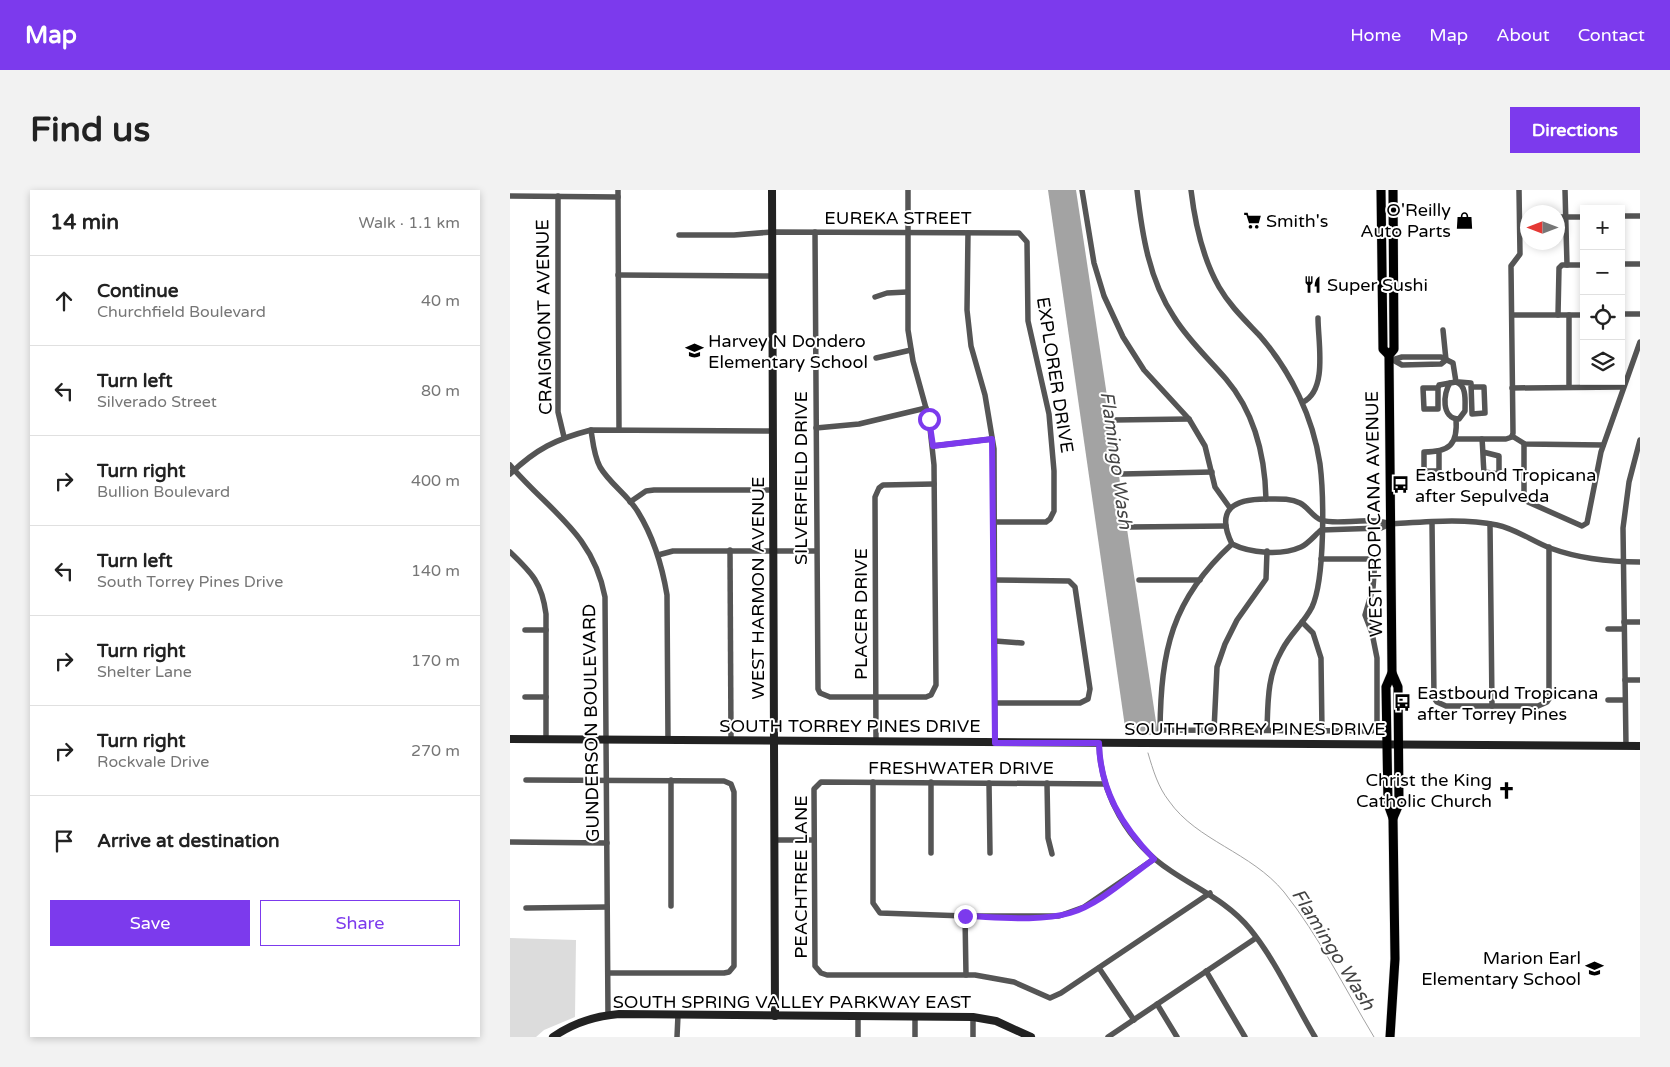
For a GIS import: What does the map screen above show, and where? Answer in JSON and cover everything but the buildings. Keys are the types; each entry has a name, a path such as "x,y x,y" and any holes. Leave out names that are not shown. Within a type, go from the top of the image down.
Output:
{"main road":[{"name":"WEST HARMON AVENUE","path":"772,190 775,1016"},
{"name":"WEST TROPICANA AVENUE","path":"1381,190 1382,349 1391,359"},
{"name":"WEST TROPICANA AVENUE","path":"1393,190 1394,349 1391,359 1390,524 1392,673 1398,687 1399,745 1399,804 1393,818"},
{"path":"1382,276 1387,282 1388,310 1394,324"},
{"name":"WEST TROPICANA AVENUE","path":"1390,1037 1395,959 1393,818 1388,804 1386,687 1392,673"},
{"name":"SOUTH TORREY PINES DRIVE","path":"510,739 1640,746"},
{"name":"SOUTH SPRING VALLEY PARKWAY EAST","path":"553,1037 576,1024 608,1015 973,1017 1002,1022 1031,1037"}],"street":[{"path":"876,697 926,697 931,695 936,685 933,446 926,408 911,350 907,292 908,190"},
{"path":"1082,190 1094,263 1104,296 1119,329 1144,370 1188,418 1205,446 1215,487 1230,508"},
{"path":"1137,190 1142,228 1150,264 1160,290 1173,316 1187,336 1227,380 1242,401 1260,446 1266,470 1266,499"},
{"path":"1191,190 1199,238 1208,266 1219,288 1233,309 1277,359 1303,402 1320,464 1321,559 1317,591 1312,606 1282,650 1273,669 1268,688 1267,730"},
{"path":"1512,436 1511,266 1520,254 1519,190"},
{"path":"1565,190 1567,265"},
{"path":"510,196 618,193 619,429"},
{"name":"CRAIGMONT AVENUE","path":"558,196 558,412 564,437"},
{"path":"1566,217 1580,216"},
{"path":"1625,216 1640,216"},
{"name":"EUREKA STREET","path":"679,235 734,236 772,232 815,232 968,233 1019,234 1023,236"},
{"name":"SILVERFIELD DRIVE","path":"815,232 817,683 820,694 830,697 876,697"},
{"path":"968,233 967,310 971,346 985,395 992,439 995,522 995,743"},
{"name":"EXPLORER DRIVE","path":"995,522 1046,522 1050,519 1054,510 1053,445 1044,387 1028,321 1027,242 1023,236"},
{"path":"1625,264 1640,264"},
{"path":"1558,315 1558,271 1562,265 1580,265"},
{"path":"618,275 772,276"},
{"path":"875,297 907,292"},
{"path":"1625,314 1640,314"},
{"path":"1512,315 1580,315"},
{"path":"1569,315 1569,387"},
{"path":"1303,402 1315,393 1319,381 1318,318"},
{"path":"1443,330 1446,360"},
{"path":"1524,444 1524,495 1528,502 1582,526 1589,519 1603,445 1622,387 1640,342"},
{"path":"876,358 911,350"},
{"path":"1391,359 1441,356 1453,362 1455,382 1465,396 1466,411 1464,415 1456,419"},
{"path":"1455,382 1445,394 1446,408 1450,416 1456,419"},
{"path":"1438,388 1438,409 1424,409 1423,388 1438,388 1439,385 1455,382 1471,383 1471,388 1472,414 1485,413 1484,387 1471,388"},
{"path":"1512,388 1622,387"},
{"path":"816,428 859,424 926,408"},
{"path":"1114,420 1188,418"},
{"path":"1439,452 1456,439 1456,419"},
{"path":"591,430 600,467 630,502 646,526 658,555 667,595 668,740"},
{"path":"511,470 535,452 564,437 591,430 772,430"},
{"path":"1456,439 1506,439 1512,436"},
{"path":"1512,436 1524,444 1603,445"},
{"path":"933,446 992,439"},
{"path":"1482,439 1483,452"},
{"path":"1626,746 1623,562 1626,499 1640,440"},
{"name":"GUNDERSON BOULEVARD","path":"511,470 573,528 590,552 597,567 605,597 608,1015"},
{"path":"1122,474 1212,472"},
{"name":"PLACER DRIVE","path":"876,742 875,497 879,488 884,485 934,484"},
{"path":"630,502 646,491 654,490 773,490"},
{"path":"1390,524 1380,520 1321,525 1302,547 1292,550 1267,551 1246,551 1232,544 1226,526 1230,508 1237,502 1285,499 1301,504 1321,525 1381,528 1390,524 1432,522 1490,524 1522,533 1548,547 1601,561 1640,562"},
{"path":"1432,522 1434,698 1437,702 1446,706 1538,706 1547,702 1549,698 1548,547"},
{"path":"1490,524 1492,706"},
{"path":"1129,527 1226,526"},
{"path":"1232,544 1212,563 1183,604 1169,640 1160,684 1160,730 1372,731 1377,726 1377,658 1372,633 1365,614 1373,588 1374,559 1321,559"},
{"path":"730,550 731,740"},
{"path":"658,555 673,551 816,551"},
{"path":"1214,730 1217,667 1225,644 1237,620 1266,578 1267,551"},
{"path":"510,552 537,580 544,596 546,630 546,739"},
{"path":"995,580 1069,581 1073,584 1090,690 1088,699 1080,703 995,703"},
{"path":"1139,580 1200,580"},
{"path":"1302,622 1313,633 1321,658 1322,731"},
{"path":"1624,622 1640,622"},
{"path":"1608,629 1624,629"},
{"path":"525,630 546,630"},
{"path":"995,642 1022,643"},
{"path":"1625,680 1640,680"},
{"path":"525,697 546,696"},
{"path":"1608,700 1625,700"},
{"path":"1099,743 1105,784 1115,809 1128,830 1154,859 1210,893 1230,908 1256,938 1315,1037"},
{"path":"526,780 724,780 732,784 734,821 734,966 732,970 724,973 608,973"},
{"path":"671,780 671,906"},
{"name":"FRESHWATER DRIVE","path":"817,784 822,782 931,782 1105,784"},
{"path":"873,782 873,903 876,910 885,914 1049,917 1071,913 1096,900 1154,859"},
{"path":"931,782 931,853"},
{"path":"989,783 990,854"},
{"path":"1047,783 1048,838 1052,854"},
{"name":"PEACHTREE LANE","path":"817,784 814,788 815,966 817,970 826,975 966,975"},
{"path":"775,840 814,840"},
{"path":"510,842 607,842"},
{"path":"965,916 966,975 1014,982 1050,998 1061,993 1210,893"},
{"path":"526,908 608,907"},
{"path":"1108,1037 1256,938"},
{"path":"1099,968 1134,1020"},
{"path":"1206,971 1245,1037"},
{"path":"1157,1004 1177,1037"},
{"path":"678,1015 678,1037"},
{"path":"858,1016 858,1037"},
{"path":"915,1016 915,1037"},
{"path":"973,1017 973,1037"}],"shaded area":[{"name":"Flamingo Wash","path":"1048,190 1076,190 1158,735 1126,734"},
{"path":"510,938 576,940 575,1017 544,1030 536,1037 510,1037"}],"waterway":[{"name":"Flamingo Wash","path":"1148,753 1162,790 1181,815 1209,837 1271,878 1284,892 1309,926 1374,1037"}],"place":[{"name":"O'Reilly Auto Parts","path":"1465,220"},
{"name":"Smith's","path":"1252,221"},
{"name":"Super Sushi","path":"1313,285"},
{"name":"Harvey N Dondero Elementary School","path":"694,351"},
{"name":"Eastbound Tropicana after Sepulveda","path":"1401,485"},
{"name":"Eastbound Tropicana after Torrey Pines","path":"1403,703"},
{"name":"Christ the King Catholic Church","path":"1506,790"},
{"name":"Marion Earl Elementary School","path":"1595,968"}],"route":[{"path":"929,419 933,446 992,439 994,449 995,522 995,743 1099,743 1099,756 1105,784 1115,809 1135,839 1154,859 1084,908 1071,913 1049,917 965,916"}]}
